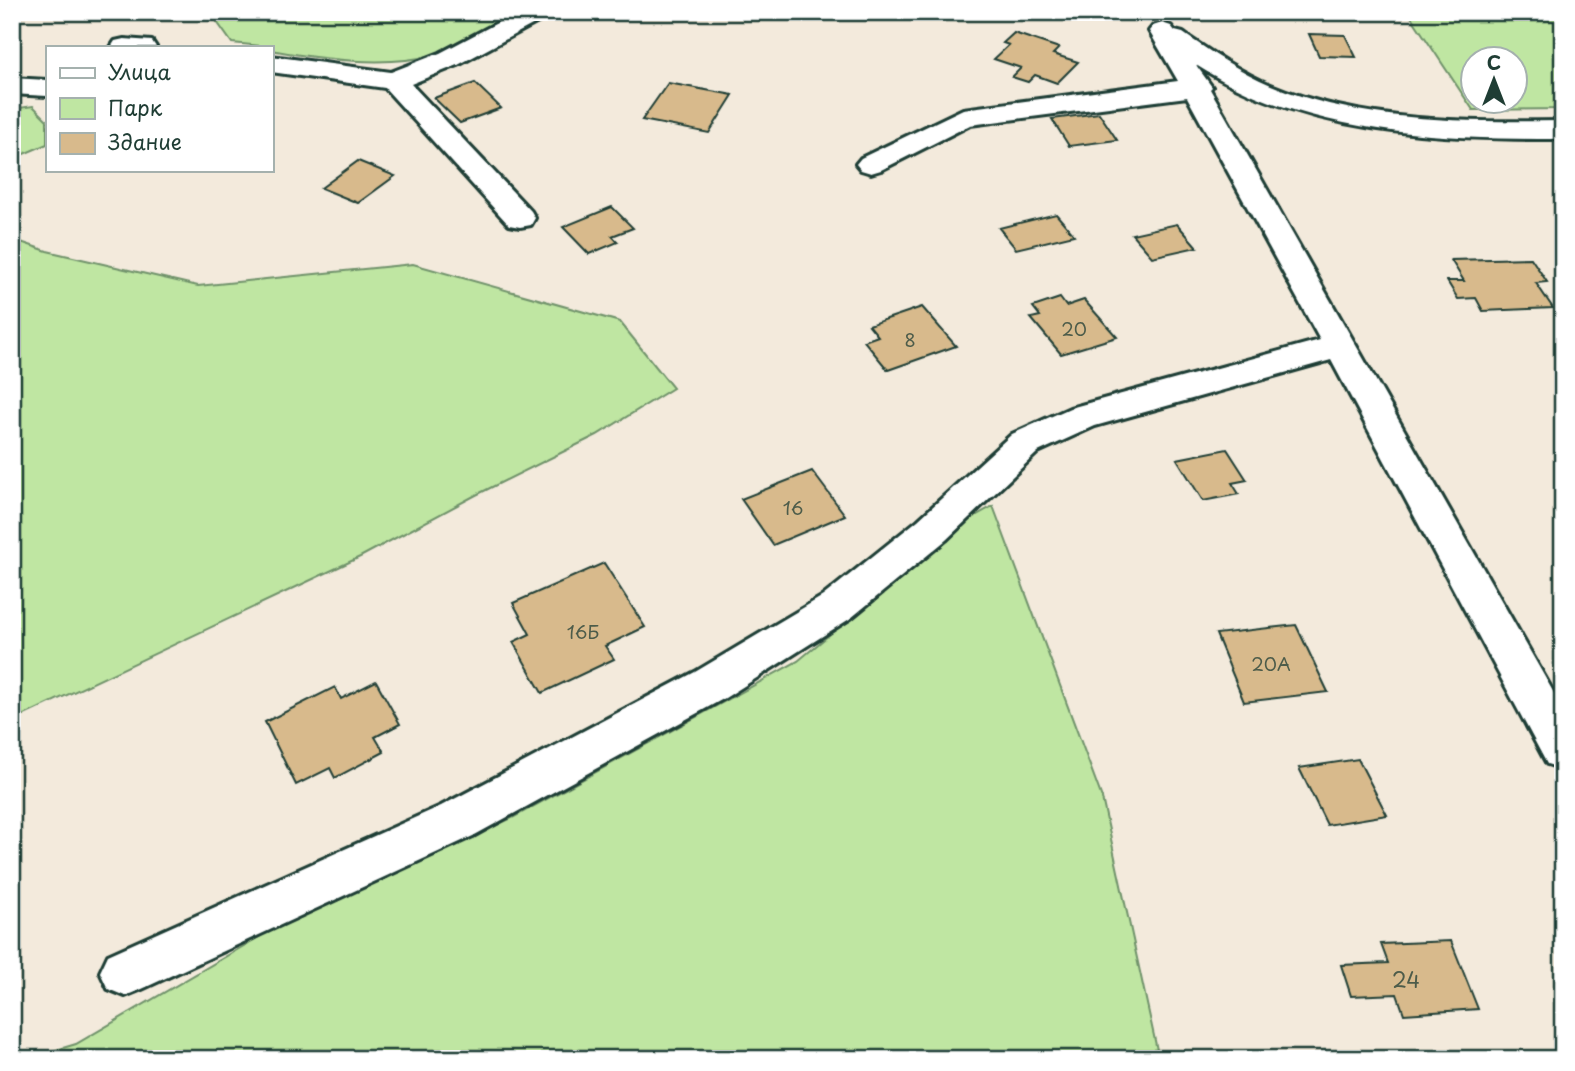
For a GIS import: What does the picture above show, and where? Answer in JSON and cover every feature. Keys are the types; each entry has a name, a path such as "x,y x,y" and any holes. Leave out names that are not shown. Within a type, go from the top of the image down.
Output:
{"street":[{"path":"273,64 394,81 449,59 538,12"},
{"path":"1153,22 1198,87 1563,750"},
{"path":"1153,22 1205,61 1263,91 1322,110 1400,124 1452,129 1563,130"},
{"path":"394,81 520,218"},
{"path":"871,164 963,117 1198,87"},
{"path":"125,972 457,821 710,685 837,607 932,530 1025,443 1083,417 1339,346"}],"green space":[{"path":"210,12 521,12 444,51 415,59 352,61 273,50 273,46 232,43"},
{"path":"1408,12 1563,12 1563,109 1530,109 1530,46 1460,46 1460,90"},
{"path":"33,106 46,119 46,144 12,159 12,109"},
{"path":"12,239 47,251 198,286 413,264 620,322 673,388 597,435 360,557 12,721"},
{"path":"993,506 1102,798 1159,1059 26,1059 76,1044 278,926 514,817 798,661 963,523"}],"building":[{"path":"1014,33 1059,48 1053,54 1078,62 1057,83 1035,75 1028,82 1012,77 1021,68 994,59 1009,45 1003,43"},
{"path":"1309,34 1345,35 1356,57 1319,56"},
{"path":"475,83 501,108 460,123 434,98"},
{"path":"668,83 733,95 709,133 642,120"},
{"path":"1099,113 1117,140 1069,146 1052,119"},
{"path":"358,161 395,176 358,203 321,188"},
{"path":"612,207 633,228 612,236 618,242 589,254 563,227"},
{"path":"1056,214 1074,235 1016,249 999,228"},
{"path":"1177,224 1197,247 1152,257 1132,234"},
{"path":"1531,258 1547,282 1536,283 1553,308 1483,311 1476,298 1458,299 1447,281 1464,281 1451,260"},
{"path":"1060,298 1066,306 1084,300 1117,337 1061,354 1031,318 1040,316 1033,307"},
{"path":"922,307 956,346 888,370 864,341 878,336 869,325"},
{"path":"1227,449 1247,480 1232,483 1239,494 1203,501 1177,459"},
{"path":"812,471 845,515 773,545 741,499"},
{"path":"604,563 645,627 605,646 614,659 542,693 513,642 530,634 513,603"},
{"path":"1296,625 1328,692 1244,702 1216,634"},
{"path":"376,681 400,724 375,737 384,752 335,778 330,768 296,785 265,722 335,687 341,699"},
{"path":"1358,759 1387,815 1327,825 1299,768"},
{"path":"1451,941 1478,1009 1404,1014 1397,994 1351,996 1341,965 1388,963 1381,944"}]}
